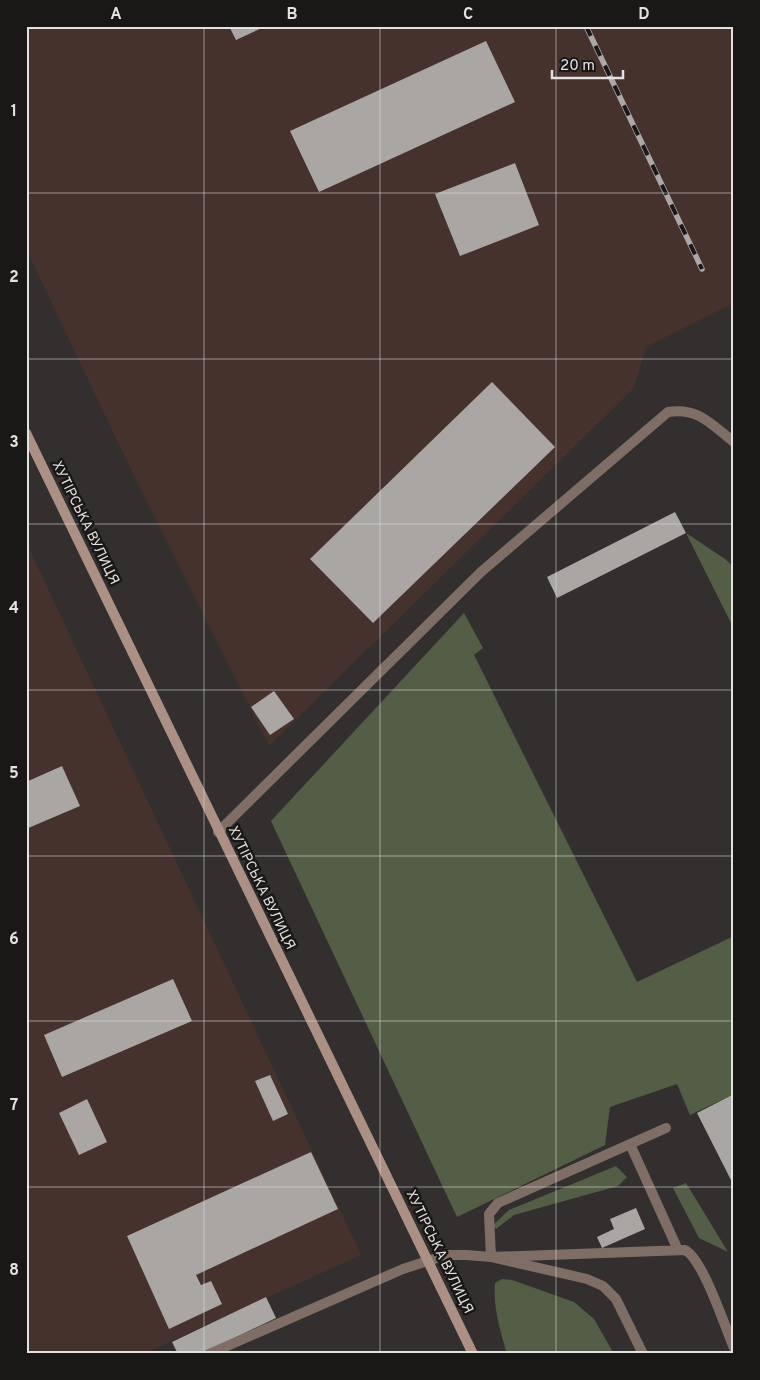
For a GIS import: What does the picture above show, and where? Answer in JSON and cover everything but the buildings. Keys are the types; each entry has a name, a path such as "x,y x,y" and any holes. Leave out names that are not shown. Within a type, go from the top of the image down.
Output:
{"main road":[{"name":"ХУТІРСЬКА ВУЛИЦЯ","path":"26,433 473,1354"}],"lane":[{"path":"218,832 480,572 668,412 682,410 697,413 734,442"},
{"path":"491,1257 489,1214 498,1203 666,1128"},
{"path":"630,1144 678,1250"},
{"path":"209,1354 403,1269 446,1255 491,1257 678,1250 691,1253 696,1259 734,1348"},
{"path":"491,1257 588,1279 603,1286 616,1299 643,1354"}],"shaded area":[{"path":"26,26 734,26 734,303 646,347 634,388 269,746 132,472 26,249"},
{"path":"26,542 361,1255 143,1354 26,1354"}],"green space":[{"path":"686,533 734,567 734,629"},
{"path":"464,613 483,648 474,655 637,982 734,936 734,1094 690,1115 677,1084 610,1107 605,1145 457,1217 271,821"},
{"path":"616,1166 627,1177 618,1186 514,1215 496,1229 493,1225 509,1210"},
{"path":"686,1183 728,1252 699,1238 673,1188"},
{"path":"502,1279 512,1280 574,1302 594,1319 614,1354 507,1354 495,1301 495,1283"}],"railway":[{"path":"586,26 702,269"}]}
